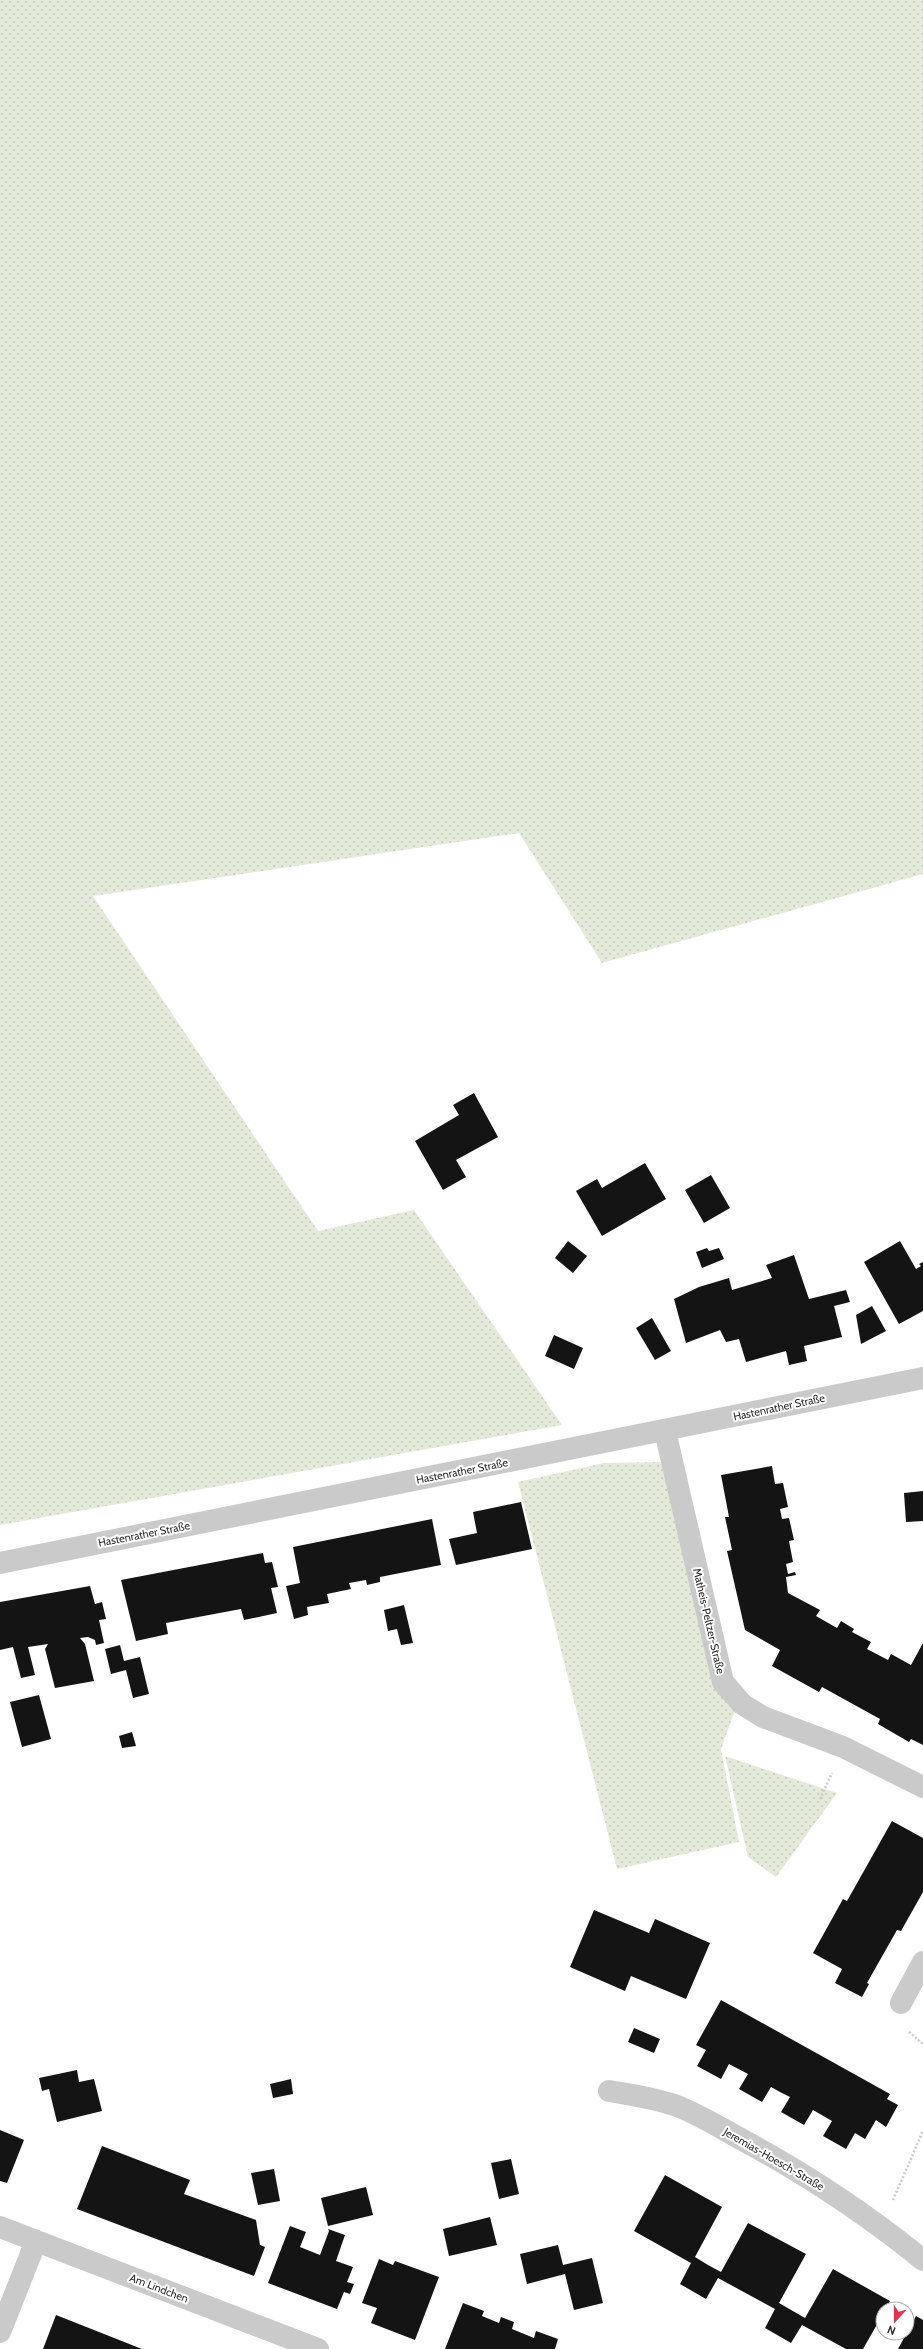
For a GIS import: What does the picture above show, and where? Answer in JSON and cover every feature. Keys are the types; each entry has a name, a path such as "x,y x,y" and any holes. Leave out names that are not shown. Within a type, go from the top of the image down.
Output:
{"street":[{"name":"Hastenrather Straße","path":"0,1563 665,1431 923,1378"},
{"name":"Matheis-Peltzer-Straße","path":"665,1431 723,1682 742,1704 763,1717 850,1750 923,1787"},
{"path":"901,2003 923,1962"},
{"name":"Jeremias-Hoesch-Straße","path":"609,2091 666,2103 706,2120 783,2162 882,2226 923,2260"},
{"name":"Am Lindchen","path":"0,2227 318,2349"},
{"path":"0,2332 36,2241"}],"path":[{"path":"882,2226 923,2131"}],"green space":[{"path":"0,0 923,0 923,874 602,963 519,833 93,896 318,1231 414,1210 562,1425 0,1525"},
{"path":"662,1462 735,1710 721,1749 739,1842 617,1869 518,1482 604,1463"},
{"path":"725,1756 837,1793 776,1877 748,1857"}],"building":[{"path":"474,1093 498,1137 456,1160 466,1177 443,1190 415,1141 459,1115 453,1105"},
{"path":"645,1163 666,1199 602,1236 576,1191 597,1179 602,1188"},
{"path":"711,1175 730,1208 704,1223 685,1190"},
{"path":"568,1241 587,1256 573,1273 555,1258"},
{"path":"900,1241 916,1269 921,1266 919,1264 923,1262 923,1311 899,1324 864,1262"},
{"path":"707,1248 709,1251 719,1248 724,1259 702,1268 696,1252"},
{"path":"794,1255 809,1299 846,1290 850,1302 834,1306 842,1337 804,1346 807,1361 789,1365 786,1351 746,1362 739,1339 726,1342 720,1330 686,1343 674,1299 699,1287 729,1278 732,1290 772,1278 766,1265"},
{"path":"872,1306 886,1331 861,1344 856,1315"},
{"path":"652,1318 671,1351 655,1360 636,1328"},
{"path":"554,1335 583,1348 574,1369 545,1356"},
{"path":"772,1466 775,1484 783,1483 788,1507 780,1509 782,1519 789,1518 794,1540 789,1541 793,1562 786,1564 788,1574 795,1572 796,1575 786,1577 788,1593 820,1610 816,1616 837,1628 841,1621 854,1629 852,1632 871,1642 867,1649 888,1660 891,1654 911,1665 923,1643 923,1745 911,1739 909,1742 878,1724 880,1719 822,1687 819,1692 772,1666 780,1650 745,1630 727,1551 732,1550 725,1517 729,1517 721,1475"},
{"path":"923,1491 923,1521 906,1522 904,1493"},
{"path":"521,1502 532,1549 456,1565 449,1539 477,1533 473,1512"},
{"path":"432,1519 441,1565 380,1577 380,1582 367,1585 366,1580 349,1583 351,1589 327,1594 329,1603 307,1607 308,1615 294,1619 286,1586 300,1583 293,1547"},
{"path":"263,1553 265,1563 272,1562 278,1587 271,1588 277,1613 244,1620 241,1609 166,1623 168,1634 136,1641 121,1580"},
{"path":"90,1586 95,1604 102,1602 106,1619 99,1620 104,1643 96,1645 95,1640 88,1637 80,1638 85,1644 94,1681 55,1688 45,1649 48,1644 28,1647 35,1675 21,1678 13,1647 0,1650 0,1602"},
{"path":"404,1605 413,1643 401,1645 397,1629 388,1631 384,1610"},
{"path":"120,1645 124,1661 140,1657 149,1694 133,1698 126,1670 111,1674 105,1649"},
{"path":"39,1695 51,1739 22,1747 10,1702"},
{"path":"132,1732 136,1746 122,1748 119,1736"},
{"path":"892,1821 923,1838 923,1892 901,1931 897,1930 867,1983 869,1984 862,1997 835,1983 842,1969 813,1953 843,1899 847,1901"},
{"path":"594,1910 649,1933 655,1919 710,1943 686,1999 631,1976 625,1991 570,1967"},
{"path":"721,2000 890,2094 887,2099 898,2105 886,2127 876,2120 865,2139 855,2133 846,2149 823,2136 832,2121 813,2110 804,2125 781,2112 790,2097 771,2087 762,2102 739,2089 748,2074 729,2064 721,2079 697,2066 706,2050 696,2045"},
{"path":"634,2028 660,2039 654,2053 628,2042"},
{"path":"77,2070 79,2082 94,2079 102,2111 57,2122 49,2089 42,2091 39,2078"},
{"path":"291,2079 293,2094 273,2098 270,2084"},
{"path":"0,2130 24,2140 7,2183 0,2181"},
{"path":"102,2146 190,2180 184,2194 256,2220 260,2245 265,2247 254,2276 77,2209"},
{"path":"511,2159 519,2194 499,2199 491,2163"},
{"path":"274,2169 280,2201 258,2205 251,2173"},
{"path":"665,2175 722,2207 695,2257 708,2265 721,2272 748,2223 806,2254 779,2303 805,2318 833,2269 890,2301 875,2301 875,2328 863,2349 846,2349 802,2325 791,2343 765,2328 775,2309 718,2278 706,2299 680,2284 691,2263 634,2231"},
{"path":"366,2187 373,2215 328,2226 321,2198"},
{"path":"490,2217 497,2245 449,2256 443,2229"},
{"path":"290,2226 306,2232 300,2247 320,2255 329,2231 328,2229 345,2235 336,2261 353,2267 347,2282 354,2284 350,2294 344,2292 337,2309 268,2283"},
{"path":"558,2245 563,2265 592,2258 603,2303 574,2310 565,2274 527,2284 520,2254"},
{"path":"379,2259 393,2265 395,2261 439,2277 415,2340 371,2323 377,2308 362,2303"},
{"path":"463,2303 484,2311 482,2316 499,2323 501,2317 514,2322 512,2329 534,2338 536,2331 558,2339 555,2349 445,2349"},
{"path":"56,2315 142,2349 43,2349"},
{"path":"916,2316 923,2320 923,2349 898,2349 902,2341 915,2341"}]}
